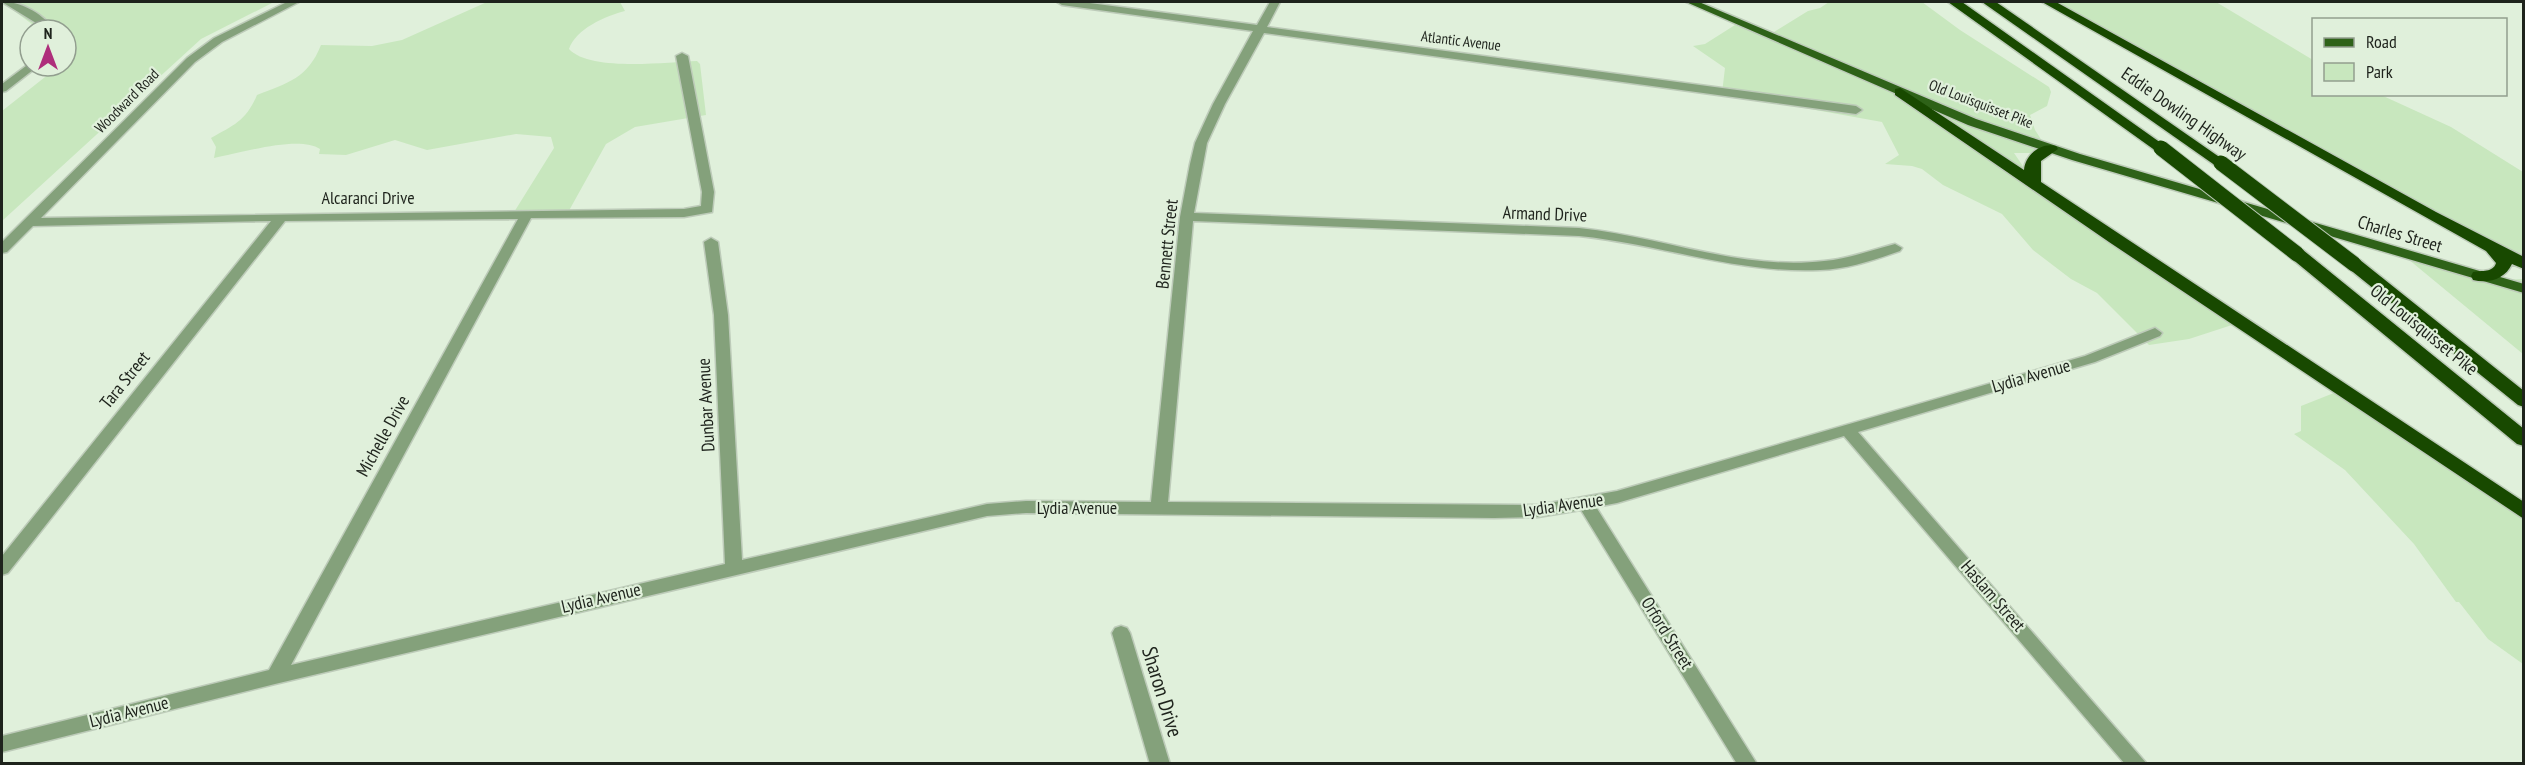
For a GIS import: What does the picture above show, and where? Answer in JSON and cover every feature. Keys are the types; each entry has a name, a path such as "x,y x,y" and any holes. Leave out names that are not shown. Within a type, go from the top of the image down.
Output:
{"highway":[{"name":"Old Louisquisset Pike","path":"1954,2 2161,148 2296,254 2523,439"},
{"name":"Eddie Dowling Highway","path":"1988,2 2221,163 2354,264"},
{"path":"2048,2 2523,264"},
{"path":"1900,92 2523,512"},
{"path":"2034,183 2031,169 2033,159 2036,154 2051,149"},
{"path":"2479,276 2493,276 2503,266 2504,262 2492,248"},
{"name":"Old Louisquisset Pike","path":"2354,264 2523,401"}],"main road":[{"name":"Old Louisquisset Pike","path":"1691,2 1972,122 2051,149 2267,213"},
{"name":"Charles Street","path":"2267,213 2523,289"}],"street":[{"path":"7,2 35,18"},
{"name":"Woodward Road","path":"2,249 199,53 228,35 294,2"},
{"name":"Atlantic Avenue","path":"1062,2 1856,110"},
{"name":"Bennett Street","path":"1159,508 1192,178 1201,143 1275,2"},
{"name":"Alcaranci Drive","path":"28,222 684,213 707,209 708,192 682,56"},
{"path":"2,89 18,77"},
{"name":"Michelle Drive","path":"275,676 526,216"},
{"name":"Tara Street","path":"2,568 281,217"},
{"name":"Armand Drive","path":"1188,218 1597,234 1678,251 1784,266 1865,260 1895,248"},
{"name":"Dunbar Avenue","path":"711,242 721,315 734,567"},
{"name":"Lydia Avenue","path":"2,744 275,676 734,567 987,510 1159,508 1494,512 1538,511 1617,497 2090,360 2155,333"},
{"name":"Haslam Street","path":"1847,430 2138,764"},
{"name":"Orford Street","path":"1585,503 1748,764"},
{"name":"Sharon Drive","path":"1121,633 1160,764"}],"green space":[{"path":"2,2 274,2 201,39 2,221 2,111 44,78 78,78 78,18 24,18"},
{"path":"487,2 620,2 625,11 592,24 578,35 569,49 579,56 594,61 611,63 649,64 697,61 700,64 706,115 635,127 606,144 566,216 560,218 511,217 554,148 551,137 516,134 427,150 395,140 346,155 319,154 320,149 311,145 284,144 214,158 216,147 211,138 244,117 257,95 296,78 310,65 321,45 372,46 402,40"},
{"path":"1829,2 1922,2 1960,30 2049,87 2051,92 2047,106 2030,115 2035,130 2048,150 2046,153 2014,153 2031,178 2223,313 2232,325 2189,339 2149,345 2097,293 2071,279 2033,250 2002,214 1943,185 1922,169 1885,164 1899,155 1882,122 1722,93 1725,68 1693,46 1705,44 1735,25 1766,37 1808,11 1820,8"},
{"path":"2049,2 2216,2 2312,59 2312,96 2383,96 2451,127 2523,172 2523,270 2491,246"},
{"path":"2408,259 2503,280 2523,279 2523,354"},
{"path":"2344,389 2523,511 2523,664 2488,639 2459,602 2456,602 2414,544 2345,470 2294,434 2301,431 2301,406"}]}
